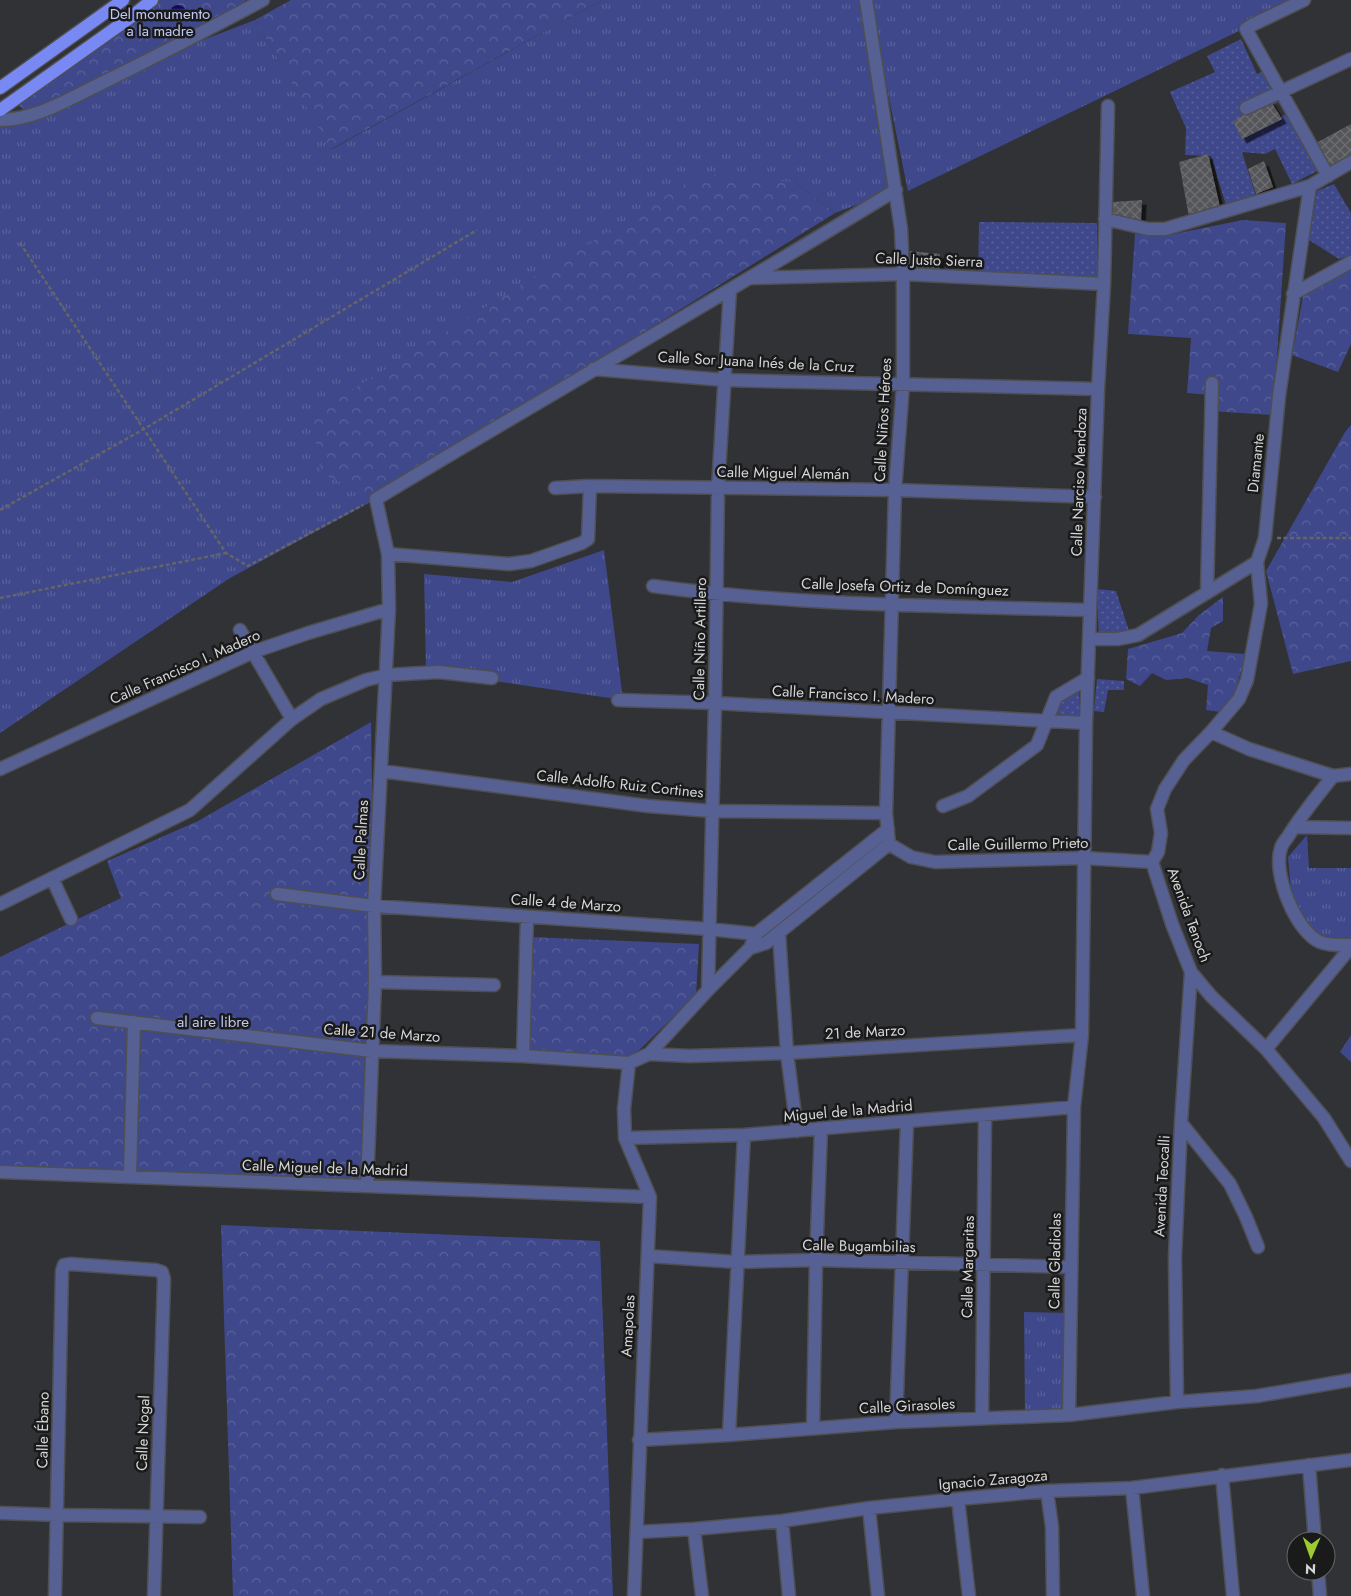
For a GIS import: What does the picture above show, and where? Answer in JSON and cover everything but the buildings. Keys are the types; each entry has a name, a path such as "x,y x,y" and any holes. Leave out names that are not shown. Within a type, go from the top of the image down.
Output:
{"main road":[{"path":"0,110 152,0"},
{"path":"0,88 116,2"}],"street":[{"path":"0,120 14,120 51,108 144,63 263,0"},
{"name":"Calle Niños Héroes","path":"866,0 896,190 901,229 903,274 903,384 895,490 891,605 886,813 889,844"},
{"path":"1304,0 1246,29 1328,176"},
{"path":"1246,108 1351,59"},
{"name":"Calle Narciso Mendoza","path":"1082,1036 1086,723 1098,389 1104,284 1108,106"},
{"path":"1105,218 1148,228 1165,229 1310,186 1351,162"},
{"name":"Diamante","path":"1211,732 1238,699 1247,680 1261,604 1257,562 1265,538 1279,396 1310,186"},
{"path":"376,499 593,369 752,278 896,190"},
{"path":"1293,294 1351,262"},
{"name":"Calle Justo Sierra","path":"752,278 903,274 1104,284"},
{"name":"Calle Niño Artillero","path":"708,990 716,703 718,488 730,290"},
{"name":"Calle Sor Juana Inés de la Cruz","path":"593,369 724,380 1098,389"},
{"path":"1207,593 1212,383"},
{"path":"388,554 509,564 531,561 582,543 588,539 590,486"},
{"name":"Calle Miguel Alemán","path":"555,488 590,486 895,490 1095,497"},
{"name":"Calle Palmas","path":"367,1185 375,982 374,906 389,610 388,554 376,499"},
{"path":"1090,639 1118,639 1138,635 1257,562"},
{"name":"Calle Josefa Ortiz de Domínguez","path":"653,586 718,595 891,605 1090,610"},
{"name":"Calle Francisco I. Madero","path":"0,769 252,652 308,633 389,610"},
{"path":"240,630 292,719"},
{"path":"0,904 190,810 292,719 321,699 366,680 387,674 439,672 492,678"},
{"path":"943,806 968,796 1037,745 1056,697 1088,678"},
{"name":"Calle Francisco I. Madero","path":"618,700 716,703 1086,723"},
{"path":"1211,732 1250,749 1333,776 1351,774"},
{"name":"Avenida Tenoch","path":"1211,732 1184,760 1165,789 1157,809 1161,833 1158,852 1152,862 1172,924 1191,972 1211,996 1266,1049 1324,1118 1351,1162"},
{"name":"Calle Adolfo Ruiz Cortines","path":"381,771 648,806 712,811 886,813"},
{"path":"1333,776 1294,827 1281,848 1279,869 1286,894 1307,932 1320,942 1351,946"},
{"path":"1294,827 1351,828"},
{"path":"629,1063 649,1054 750,948 756,934 888,830"},
{"path":"750,948 766,943 889,844"},
{"name":"Calle Guillermo Prieto","path":"889,844 912,857 935,862 1084,858 1152,862"},
{"path":"52,878 71,919"},
{"name":"Calle 4 de Marzo","path":"277,894 374,906 709,929 756,934"},
{"path":"523,1056 527,917"},
{"path":"779,933 787,1054 797,1131"},
{"path":"1266,1049 1351,946"},
{"name":"Avenida Teocalli","path":"1177,1402 1175,1257 1181,1123 1191,972"},
{"path":"375,982 494,985"},
{"name":"Calle 21 de Marzo","path":"96,1018 372,1051 523,1056 629,1063"},
{"path":"130,1176 134,1022"},
{"path":"1074,1107 1082,1036"},
{"name":"21 de Marzo","path":"649,1054 689,1056 787,1054 1082,1036"},
{"name":"Amapolas","path":"629,1063 624,1109 625,1138 650,1197 634,1596"},
{"name":"Miguel de la Madrid","path":"625,1138 744,1135 1074,1107"},
{"name":"Calle Gladiolas","path":"1069,1415 1074,1107"},
{"name":"Calle Margaritas","path":"982,1418 986,1115"},
{"path":"896,1422 907,1122"},
{"path":"1181,1123 1230,1184 1258,1247"},
{"path":"813,1428 821,1129"},
{"path":"729,1435 744,1135"},
{"name":"Calle Miguel de la Madrid","path":"0,1172 650,1197"},
{"name":"Calle Bugambilias","path":"648,1256 737,1262 816,1260 1071,1267"},
{"name":"Calle Nogal","path":"64,1265 156,1270 162,1272 164,1278 154,1596"},
{"name":"Calle Ébano","path":"55,1596 62,1271 64,1265"},
{"name":"Calle Girasoles","path":"639,1440 896,1422 1069,1415 1177,1402 1257,1396 1351,1380"},
{"name":"Ignacio Zaragoza","path":"637,1532 782,1521 869,1508 1047,1491 1132,1488 1351,1460"},
{"path":"1309,1465 1314,1531"},
{"path":"1222,1475 1233,1596"},
{"path":"1132,1488 1143,1596"},
{"path":"1047,1491 1052,1528 1053,1596"},
{"path":"958,1499 969,1596"},
{"path":"869,1508 878,1596"},
{"path":"0,1513 57,1516 200,1517"},
{"path":"782,1521 789,1596"},
{"path":"694,1529 702,1596"},
{"path":"1319,1581 1320,1596"}],"path":[{"path":"0,510 144,429 477,230"},
{"path":"20,243 226,553 248,566 376,499"},
{"path":"1265,538 1351,538"},
{"path":"0,598 226,553"}],"green space":[{"name":"Del monumento a la madre","path":"152,0 245,0 249,7 27,112 16,103"},
{"path":"291,0 602,0 331,149 255,20"},
{"path":"602,0 866,0 896,190 835,213 795,182 376,499 230,578 0,733 0,118 255,20 332,149"},
{"path":"869,0 1303,0 908,191"},
{"path":"1241,39 1257,74 1266,70 1281,101 1237,122 1244,135 1288,113 1317,171 1292,184 1275,149 1265,154 1242,152 1256,196 1226,205 1211,156 1185,155 1186,128 1170,92 1215,72 1207,56"},
{"path":"701,174 795,182 835,213 376,499 321,473 311,415"},
{"path":"1334,184 1351,213 1351,255 1339,259 1309,240 1317,191"},
{"path":"1243,220 1286,223 1273,415 1210,411 1212,395 1187,393 1191,338 1128,334 1135,234 1164,236"},
{"path":"979,222 1097,223 1097,277 978,277"},
{"path":"1351,268 1351,344 1338,372 1292,355 1304,292"},
{"path":"1351,425 1351,661 1293,674 1266,571 1345,432"},
{"path":"604,550 623,700 426,671 424,574 512,582"},
{"path":"1097,589 1116,591 1129,631 1099,639"},
{"path":"1223,597 1223,621 1211,628 1207,651 1246,654 1229,713 1206,710 1208,685 1188,678 1166,680 1152,673 1140,686 1126,679 1128,649 1182,633 1199,615"},
{"path":"1097,679 1124,681 1124,690 1108,690 1104,712 1094,711"},
{"path":"1079,686 1079,721 1052,717 1058,699"},
{"name":"al aire libre","path":"371,722 374,921 361,1179 0,1170 0,957 121,898 107,861 198,821"},
{"path":"1307,835 1309,868 1351,868 1351,939 1323,940 1298,917 1291,891 1288,857"},
{"path":"529,937 699,944 696,995 630,1059 524,1057"},
{"path":"1351,1035 1351,1062 1340,1052"},
{"path":"221,1225 600,1241 613,1596 233,1596"},
{"path":"1024,1312 1069,1313 1067,1413 1025,1415"}],"shaded area":[{"path":"175,5 181,5 186,10 184,19 175,21 170,16 170,10"}]}
